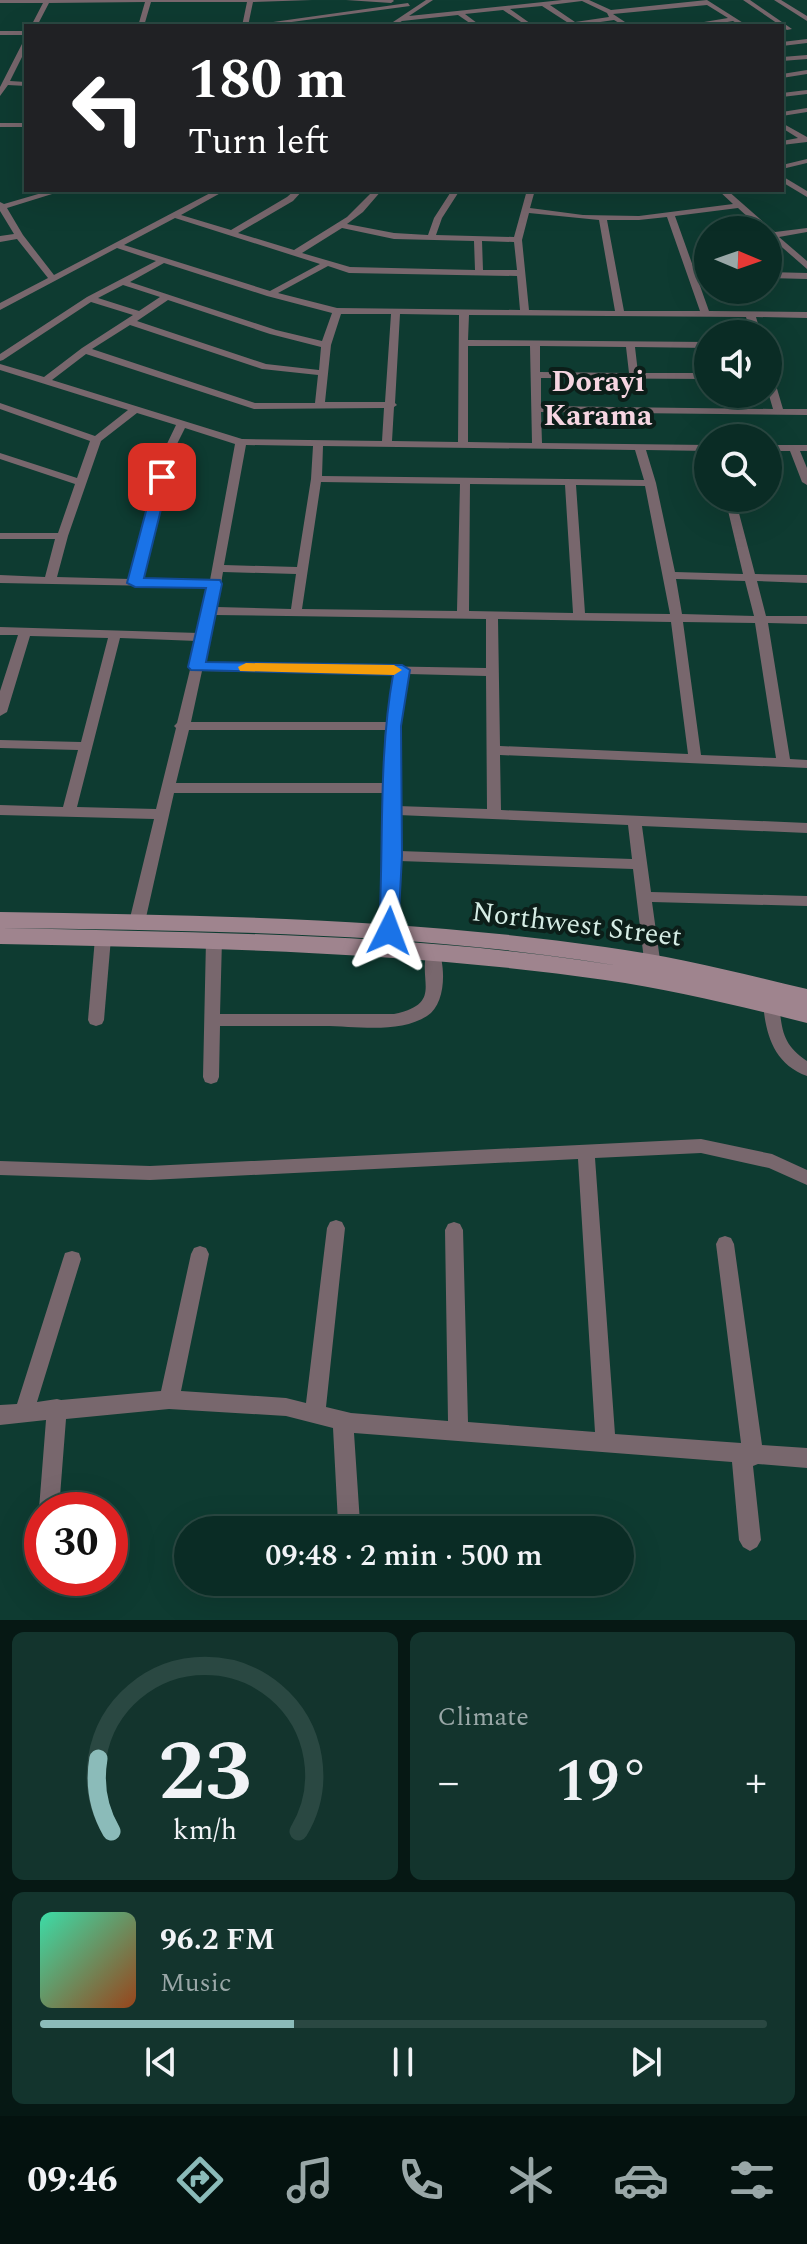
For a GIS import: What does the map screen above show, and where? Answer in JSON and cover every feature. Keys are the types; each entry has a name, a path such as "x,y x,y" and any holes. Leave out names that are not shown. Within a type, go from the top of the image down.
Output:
{"main road":[{"name":"Northwest Street","path":"0,920 389,931 652,960 734,977 807,998"},
{"name":"Northwest Street","path":"0,936 214,940 433,952 643,976 807,1014"}],"street":[{"path":"0,1 309,0"},
{"path":"349,0 397,1 420,7"},
{"path":"393,24 430,0"},
{"path":"485,11 500,0"},
{"path":"401,19 608,0"},
{"path":"746,0 757,0"},
{"path":"746,0 779,24"},
{"path":"777,0 807,19"},
{"path":"35,24 47,1"},
{"path":"142,24 148,1"},
{"path":"245,24 250,1"},
{"path":"584,1 610,12 625,24"},
{"path":"610,12 705,1 742,24"},
{"path":"544,4 574,24"},
{"path":"262,24 308,23 408,5"},
{"path":"793,8 807,7"},
{"path":"505,9 528,24"},
{"path":"345,14 350,22"},
{"path":"461,14 475,24"},
{"path":"582,24 616,18"},
{"path":"707,24 735,19"},
{"path":"786,29 807,27"},
{"path":"0,33 24,33"},
{"path":"784,44 807,41"},
{"path":"0,94 24,46"},
{"path":"784,59 807,57"},
{"path":"0,68 13,68"},
{"path":"784,68 794,74"},
{"path":"784,76 807,72"},
{"path":"6,83 24,84"},
{"path":"784,95 807,92"},
{"path":"784,114 805,112"},
{"path":"0,125 24,125"},
{"path":"784,126 806,140"},
{"path":"791,130 807,128"},
{"path":"784,143 806,140"},
{"path":"784,167 807,161"},
{"path":"784,179 807,195"},
{"path":"52,278 19,236 1,206 54,192"},
{"path":"0,307 218,192"},
{"path":"232,233 297,192"},
{"path":"295,253 343,226 376,192"},
{"path":"431,238 438,218 455,192"},
{"path":"525,312 518,240 530,192"},
{"path":"724,192 750,216"},
{"path":"525,210 603,218 671,216 737,206"},
{"path":"173,215 328,263 365,271 522,273"},
{"path":"671,216 696,275 705,314"},
{"path":"603,218 620,313"},
{"path":"343,226 384,235 518,240"},
{"path":"782,231 807,230"},
{"path":"0,239 19,236"},
{"path":"478,239 479,273"},
{"path":"115,245 270,294 337,311 807,315"},
{"path":"782,246 806,275"},
{"path":"0,358 90,299 162,261"},
{"path":"270,294 328,263"},
{"path":"782,275 806,275"},
{"path":"122,282 273,332 326,345"},
{"path":"45,381 85,350 168,296"},
{"path":"90,299 140,314"},
{"path":"320,406 326,345 337,311"},
{"path":"463,443 464,311"},
{"path":"387,442 392,405 396,312"},
{"path":"750,314 752,320"},
{"path":"129,321 265,367 323,373"},
{"path":"465,343 694,345"},
{"path":"535,344 537,444"},
{"path":"630,345 634,376"},
{"path":"85,350 244,404 262,407 392,405"},
{"path":"0,367 241,442 694,448"},
{"path":"535,375 694,376"},
{"path":"0,406 96,440"},
{"path":"778,408 779,412"},
{"path":"538,409 807,412"},
{"path":"50,580 96,440 135,410"},
{"path":"135,583 169,450 182,424"},
{"path":"137,922 210,611 241,442"},
{"path":"296,612 316,479 318,442"},
{"path":"640,448 651,483 676,618 695,759"},
{"path":"782,448 807,448"},
{"path":"794,448 807,482"},
{"path":"0,456 80,482"},
{"path":"316,479 651,483"},
{"path":"463,615 465,481"},
{"path":"570,482 579,617"},
{"path":"734,512 761,620 784,763"},
{"path":"0,536 62,536"},
{"path":"217,568 302,571"},
{"path":"668,575 807,579"},
{"path":"0,579 214,584"},
{"path":"210,611 807,620"},
{"path":"492,615 494,814"},
{"path":"0,631 203,637"},
{"path":"0,712 4,685 25,632"},
{"path":"69,812 115,634"},
{"path":"196,667 491,672"},
{"path":"389,931 392,726 402,670"},
{"path":"181,726 392,726"},
{"path":"0,744 86,746"},
{"path":"493,750 807,764"},
{"path":"167,788 390,788"},
{"path":"0,810 160,814"},
{"path":"392,810 807,828"},
{"path":"634,820 652,960"},
{"path":"392,856 641,864"},
{"path":"646,897 807,901"},
{"path":"96,1020 103,938"},
{"path":"211,1077 214,940"},
{"path":"212,1020 394,1020 416,1017 430,1008 435,992 433,952"},
{"path":"771,1004 776,1042 783,1054 807,1069"},
{"path":"0,1168 150,1173 701,1146 772,1161 807,1178"},
{"path":"586,1151 606,1444"},
{"path":"315,1415 336,1228"},
{"path":"454,1230 458,1432"},
{"path":"725,1244 748,1455 750,1540"},
{"path":"169,1400 200,1254"},
{"path":"24,1413 72,1259"},
{"path":"0,1415 169,1400 286,1407 343,1422 807,1458"},
{"path":"50,1492 57,1408"},
{"path":"343,1422 349,1516"}],"slow traffic":[{"path":"246,667 394,670"}],"district":[{"name":"Dorayi Karama","path":"598,398"}],"route":[{"path":"162,477 135,583 214,584 196,667 402,670 392,726 389,931"}]}
